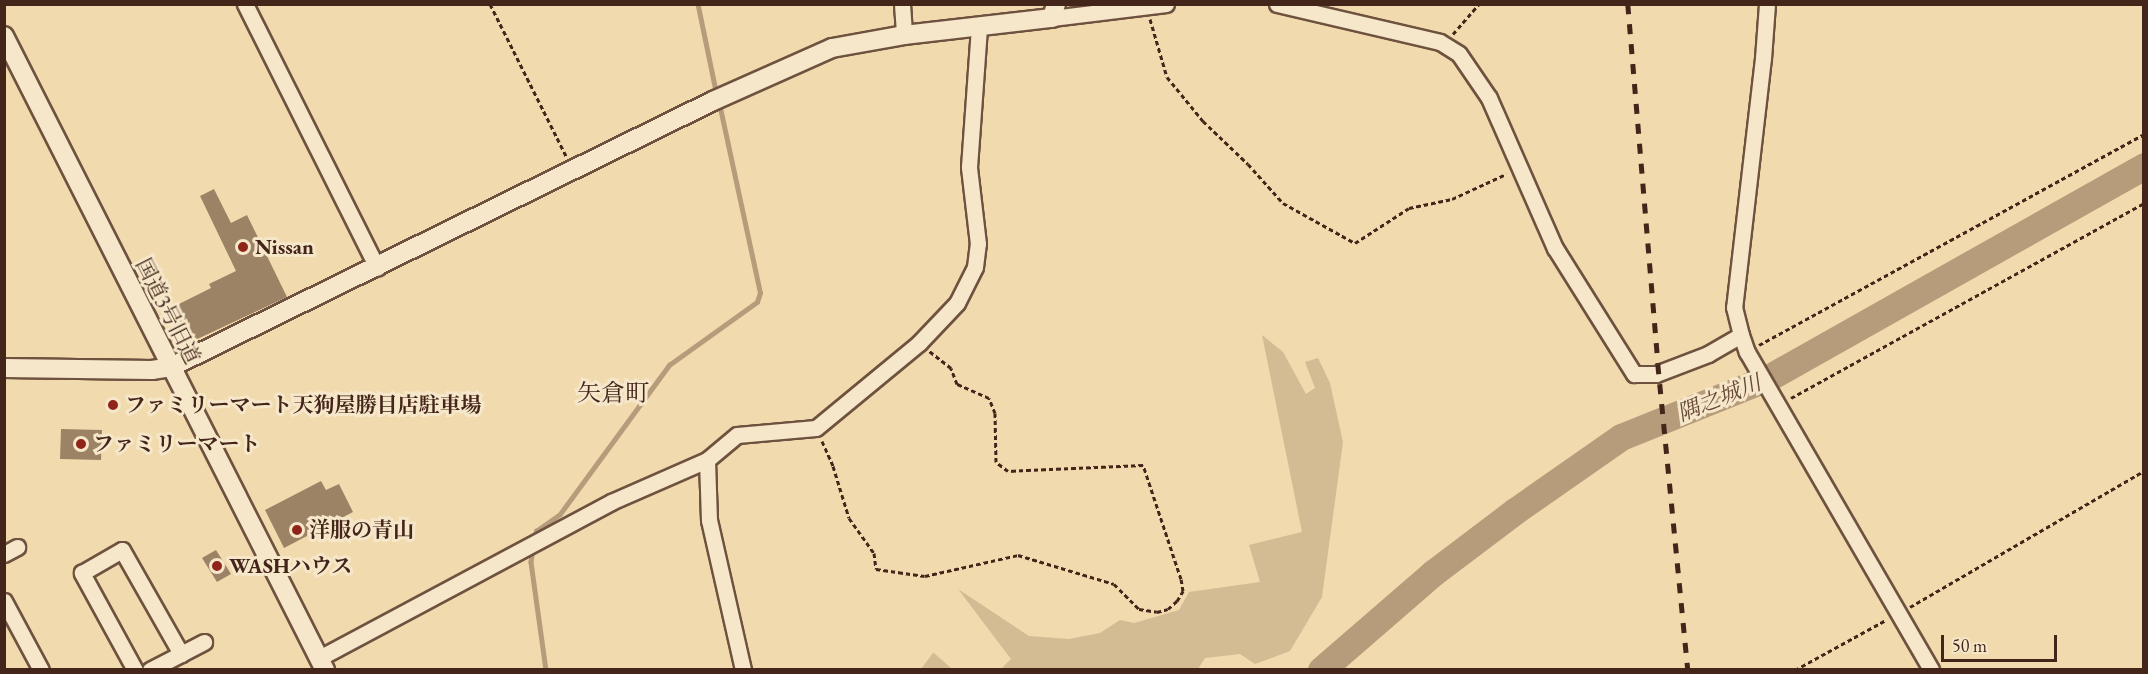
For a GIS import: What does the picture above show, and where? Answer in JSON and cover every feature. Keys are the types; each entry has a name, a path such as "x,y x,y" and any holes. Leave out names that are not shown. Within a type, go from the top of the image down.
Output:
{"street":[{"path":"245,4 377,268"},
{"path":"902,4 904,35"},
{"path":"4,368 152,370 171,367 718,99 832,48 904,35 979,26 1054,11 1166,4"},
{"path":"1277,4 1363,22 1444,45 1459,54 1482,85 1555,248 1634,374 1656,374 1708,354 1741,335"},
{"path":"1767,4 1764,58 1734,307 1747,352 1931,669"},
{"path":"322,664 611,502 706,460 737,435 816,428 919,343 957,303 975,267 978,244 969,167 979,26"},
{"name":"国道3号旧道","path":"4,36 322,664"},
{"path":"706,460 709,520 743,669"},
{"path":"135,669 82,573 122,550 181,654"},
{"path":"6,609 41,669"},
{"path":"150,669 204,642"}],"path":[{"path":"490,4 573,171"},
{"path":"1444,45 1479,4"},
{"path":"1146,7 1167,77 1203,121 1248,164 1282,203 1355,243 1409,208 1452,199 1519,169"},
{"path":"1747,352 2144,134"},
{"path":"1779,405 2144,203"},
{"path":"816,428 833,466 849,518 874,553 876,569 925,576 1018,555 1114,584 1139,609 1157,612 1168,609 1177,601 1183,591 1181,579 1143,465 1008,471 996,462 995,413 989,398 957,384 951,368 919,343"},
{"path":"1795,669 1899,613 2144,471"}],"shaded area":[{"path":"1262,335 1283,352 1306,394 1315,388 1305,362 1318,358 1330,383 1343,442 1322,597 1290,651 1255,664 1240,654 1205,658 1198,669 1001,669 1011,659 958,589 1029,636 1069,639 1100,633 1120,620 1134,623 1179,610 1189,592 1260,582 1249,545 1302,532"},
{"path":"934,653 952,669 921,669"}],"building":[{"name":"Nissan","path":"214,189 231,223 247,215 287,297 191,342 173,307 211,288 209,284 236,271 200,196"},
{"name":"ファミリーマート","path":"61,429 102,430 101,460 60,459"},
{"name":"洋服の青山","path":"321,481 326,490 339,484 353,512 284,548 265,510"},
{"name":"WASHハウス","path":"216,550 231,574 217,582 202,558"}],"waterway":[{"path":"698,4 717,96"},
{"path":"535,538 536,531 560,514 669,365 757,302 760,293 719,104"},
{"name":"隅之城川","path":"1321,670 1433,573 1515,511 1621,437 1768,378 2144,166"},
{"path":"533,549 531,562 546,670"}],"railway":[{"path":"1628,4 1658,364 1688,670"}],"place":[{"name":"Nissan","path":"243,247"},
{"name":"ファミリーマート天狗屋勝目店駐車場","path":"113,405"},
{"name":"ファミリーマート","path":"81,444"},
{"name":"洋服の青山","path":"297,530"},
{"name":"WASHハウス","path":"217,566"}],"district":[{"name":"矢倉町","path":"613,393"}]}
